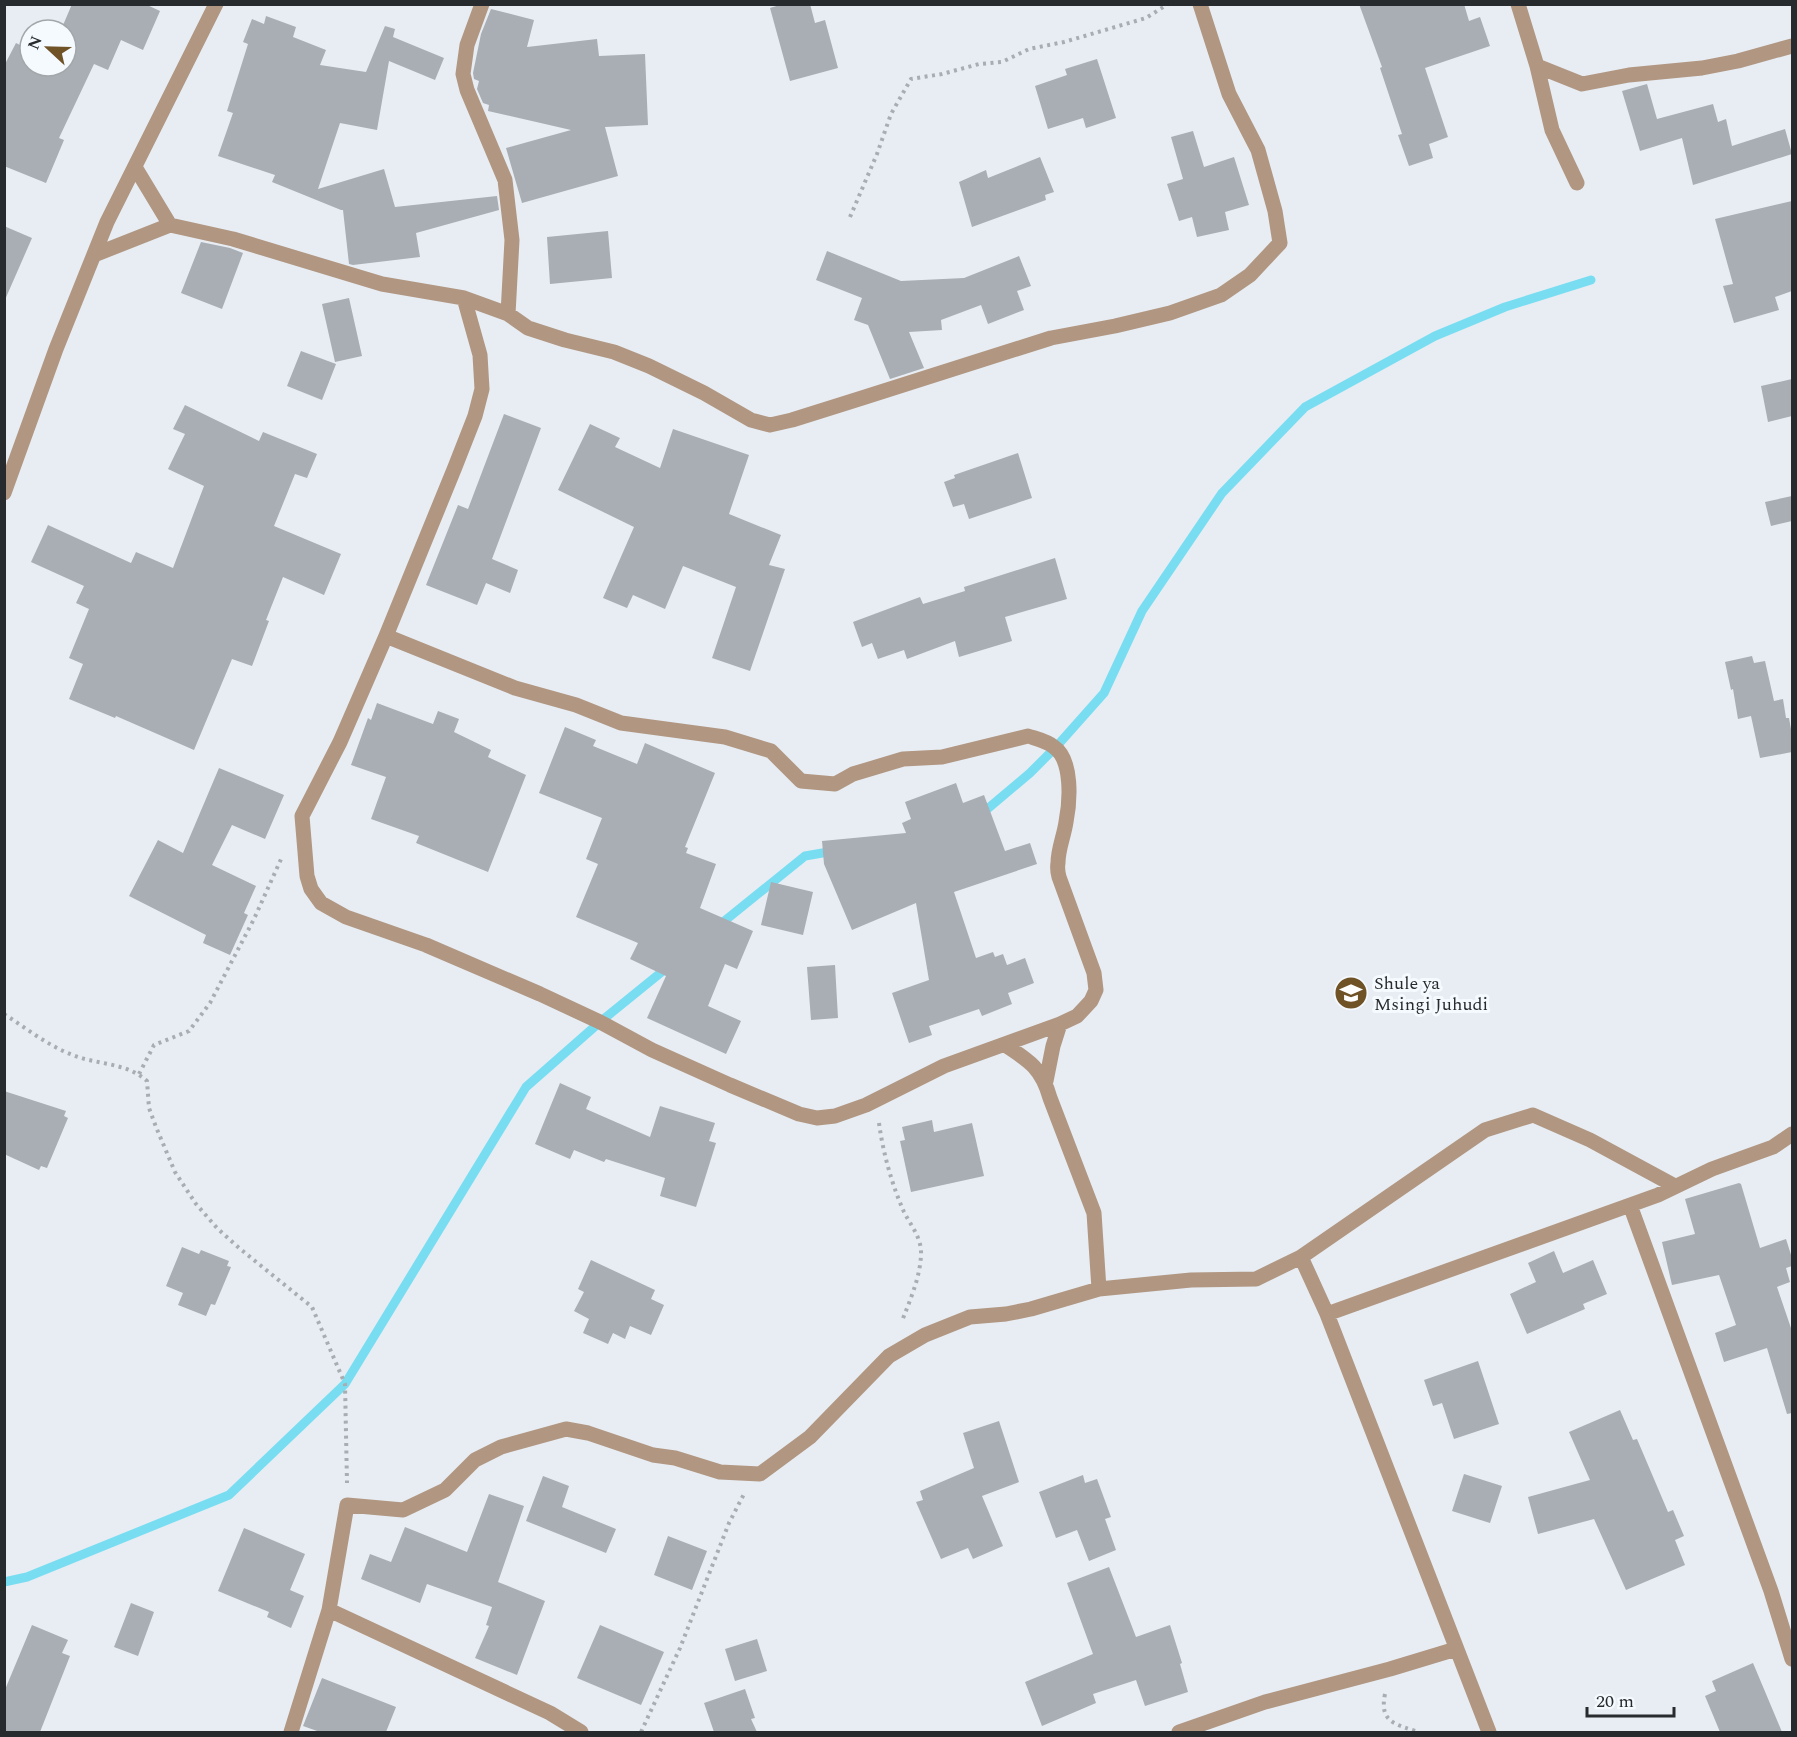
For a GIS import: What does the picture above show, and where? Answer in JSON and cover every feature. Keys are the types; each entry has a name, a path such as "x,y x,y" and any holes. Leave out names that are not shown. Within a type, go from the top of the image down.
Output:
{"street":[{"path":"4,493 56,349 107,222 216,4"},
{"path":"482,4 467,45 463,74 467,90 505,180 512,240 508,314"},
{"path":"94,255 170,225 233,239 382,284 464,298 508,314 528,328 614,352 649,366 704,393 751,420 770,425 1051,338 1170,313 1221,295 1250,275 1280,243 1269,185 1258,150 1229,94 1200,4"},
{"path":"1518,4 1537,66 1552,130 1577,183"},
{"path":"1537,66 1582,84 1629,75 1702,68 1792,46"},
{"path":"135,167 170,225"},
{"path":"386,636 514,688 576,705 621,723 726,737 771,751 801,781 835,784 853,774 903,759 942,758 1028,736 1056,747 1063,757 1068,778 1069,798 1058,857 1059,877 1094,973 1096,990 1091,1001 1077,1016 1060,1024 944,1066 876,1100 835,1116 817,1118 799,1114 730,1085 652,1050 540,994 426,945 346,917 321,903 311,889 307,876 302,816 339,742 386,636 475,416 482,389 483,373 464,298"},
{"path":"1060,1024 1046,1081 1050,1098 1094,1213 1100,1289"},
{"path":"1005,1045 1030,1061 1046,1081"},
{"path":"291,1732 329,1610 347,1505 403,1510 446,1490 475,1460 501,1447 566,1429 588,1433 652,1455 675,1458 720,1472 760,1474 810,1437 890,1356 926,1335 970,1317 1031,1309 1100,1289 1191,1280 1256,1279 1301,1257 1485,1130 1533,1115 1590,1140 1675,1186"},
{"path":"1327,1314 1658,1195 1712,1169 1773,1146 1792,1134"},
{"path":"1630,1205 1771,1591 1792,1659"},
{"path":"1301,1257 1327,1314 1489,1732"},
{"path":"329,1610 550,1713 581,1732"},
{"path":"1179,1732 1265,1702 1456,1649"}],"path":[{"path":"850,217 891,114 911,80 980,64 1002,62 1029,49 1064,42 1146,18 1168,4"},
{"path":"139,1074 154,1045 189,1031 210,1003 254,918 282,856"},
{"path":"4,1014 73,1056 124,1068 139,1074 147,1081 149,1108 175,1172 196,1204 239,1248 312,1307 345,1383 347,1505"},
{"path":"876,1100 881,1137 890,1173 904,1212 918,1236 922,1252 916,1285 890,1356"},
{"path":"640,1732 680,1648 729,1523 744,1495 760,1474"},
{"path":"1390,1669 1382,1707 1387,1718 1418,1732"}],"building":[{"path":"72,4 145,4 160,11 143,50 121,40 108,70 94,64 59,138 64,140 46,183 4,166 4,66 16,43 18,44 18,78 78,78 78,18 66,18"},
{"path":"783,4 810,4 815,23 825,20 838,68 790,81 770,8"},
{"path":"1359,4 1464,4 1469,21 1480,17 1490,46 1425,68 1448,137 1429,144 1433,158 1409,166 1398,135 1402,134 1380,68 1382,67"},
{"path":"491,9 534,20 527,47 597,39 599,56 645,54 648,125 605,127 618,176 522,203 506,148 571,130 488,111 489,105 483,103 477,89 479,81 474,79 473,73 481,34"},
{"path":"266,16 296,27 293,37 326,50 320,65 366,72 385,26 395,29 393,37 444,58 435,80 389,61 377,130 340,123 318,189 384,169 395,207 497,196 499,210 416,233 420,257 353,265 349,264 343,210 272,182 275,175 218,156 233,113 227,111 248,44 243,42 252,19 264,24"},
{"path":"1097,59 1116,118 1086,128 1083,118 1048,129 1035,86 1067,75 1065,69"},
{"path":"1647,84 1657,119 1713,104 1718,122 1726,119 1732,146 1785,129 1792,154 1693,185 1682,138 1640,151 1622,91"},
{"path":"1193,131 1204,167 1234,157 1249,205 1225,212 1229,230 1197,237 1192,217 1179,221 1167,184 1183,179 1171,137"},
{"path":"1040,157 1054,192 1045,195 1046,200 972,227 959,182 986,170 988,178"},
{"path":"1792,201 1792,291 1775,297 1779,310 1734,323 1723,286 1733,284 1715,219"},
{"path":"4,226 32,238 4,302"},
{"path":"608,231 612,278 550,284 547,237"},
{"path":"201,242 243,253 222,309 181,293"},
{"path":"827,251 901,281 964,278 1019,256 1031,286 1017,291 1024,310 988,324 981,305 941,320 942,330 909,332 924,368 890,379 868,325 854,320 862,298 816,280"},
{"path":"349,298 362,356 335,362 322,304"},
{"path":"301,351 336,364 322,400 287,386"},
{"path":"1792,379 1792,416 1768,422 1761,386"},
{"path":"185,405 259,441 263,432 317,454 307,478 295,474 274,526 341,554 324,595 283,577 266,620 269,621 252,666 232,659 194,750 116,716 115,718 69,699 83,664 69,658 89,609 76,603 84,586 31,562 48,525 131,563 136,552 173,568 204,486 168,469 185,434 173,429"},
{"path":"504,414 541,428 492,559 518,570 510,593 486,583 477,605 426,585 458,505 468,509"},
{"path":"590,424 620,438 615,447 660,468 673,429 749,455 729,514 781,535 769,565 785,569 750,671 712,658 736,587 683,566 665,609 633,595 627,608 603,598 634,527 558,490"},
{"path":"1018,453 1032,498 969,519 964,504 953,507 944,482 955,478 954,475"},
{"path":"1792,496 1792,521 1771,526 1765,502"},
{"path":"1055,558 1067,599 1005,617 1012,641 959,657 955,641 907,659 904,650 878,659 872,643 862,647 853,622 920,597 923,604 965,591 964,587"},
{"path":"1752,656 1754,663 1765,661 1774,701 1783,699 1792,735 1792,752 1760,758 1751,716 1738,719 1725,662"},
{"path":"377,703 433,724 438,711 459,719 454,732 491,750 488,757 526,775 488,872 416,843 419,836 371,819 386,777 351,765 368,718 371,720"},
{"path":"565,727 596,740 593,746 637,764 645,743 715,773 685,847 688,848 686,853 716,864 700,908 753,931 737,969 725,964 708,1006 741,1021 726,1054 647,1018 666,976 630,959 638,943 576,917 598,864 586,859 602,818 539,793"},
{"path":"219,768 284,795 265,839 232,825 212,865 256,886 244,913 248,915 230,955 203,943 206,935 129,896 158,840 183,853"},
{"path":"956,783 963,803 984,795 1005,851 1030,843 1037,864 954,892 976,958 993,952 995,957 1003,954 1007,965 1025,958 1034,983 1008,993 1012,1004 982,1016 979,1009 929,1026 932,1035 909,1043 892,993 929,980 916,903 852,930 824,864 822,841 906,833 902,823 911,819 905,802"},
{"path":"771,882 813,892 803,935 761,925"},
{"path":"835,965 838,1018 811,1020 807,967"},
{"path":"560,1083 591,1097 586,1109 650,1137 660,1106 715,1123 709,1141 716,1143 696,1207 660,1196 665,1178 606,1159 604,1162 574,1150 570,1159 535,1144"},
{"path":"4,1091 66,1111 64,1116 68,1118 47,1168 41,1166 39,1170 4,1154"},
{"path":"932,1120 934,1132 972,1123 984,1176 911,1192 900,1141 905,1140 902,1127"},
{"path":"1739,1183 1760,1248 1786,1239 1792,1258 1792,1266 1786,1268 1790,1282 1777,1287 1792,1331 1792,1413 1787,1414 1767,1348 1724,1362 1715,1333 1736,1325 1719,1275 1672,1285 1662,1242 1695,1234 1685,1199"},
{"path":"182,1247 199,1254 201,1250 229,1261 227,1266 231,1267 215,1305 211,1304 206,1316 178,1305 183,1293 166,1286"},
{"path":"1554,1251 1563,1273 1593,1260 1607,1294 1583,1304 1585,1309 1527,1334 1510,1294 1536,1282 1528,1263"},
{"path":"591,1260 655,1290 651,1299 664,1305 651,1335 630,1326 625,1339 613,1333 608,1344 583,1333 589,1319 574,1311 584,1292 578,1289"},
{"path":"1478,1361 1499,1424 1454,1439 1442,1403 1433,1406 1424,1380"},
{"path":"1620,1410 1633,1440 1637,1439 1668,1512 1673,1510 1684,1536 1675,1540 1685,1565 1626,1590 1594,1519 1538,1534 1528,1497 1590,1480 1569,1432"},
{"path":"999,1421 1019,1482 982,1496 1003,1546 973,1559 968,1548 941,1559 916,1502 923,1500 920,1491 974,1468 963,1433"},
{"path":"1464,1474 1502,1486 1490,1523 1452,1511"},
{"path":"1083,1475 1085,1483 1097,1479 1111,1517 1105,1519 1116,1550 1089,1561 1077,1530 1056,1538 1039,1492"},
{"path":"543,1476 569,1486 562,1507 616,1529 606,1553 526,1521"},
{"path":"489,1494 524,1506 498,1582 545,1601 517,1675 475,1658 489,1626 486,1625 492,1607 427,1584 420,1603 361,1579 370,1554 391,1562 405,1527 467,1552"},
{"path":"244,1528 305,1554 290,1590 304,1596 291,1628 267,1617 269,1612 218,1591"},
{"path":"668,1536 707,1551 692,1590 654,1575"},
{"path":"1109,1567 1136,1637 1170,1625 1188,1692 1145,1706 1136,1680 1093,1694 1096,1703 1042,1726 1025,1682 1093,1654 1067,1583"},
{"path":"131,1603 154,1612 138,1656 114,1647"},
{"path":"32,1625 68,1640 62,1653 70,1656 40,1732 4,1732 4,1692"},
{"path":"600,1625 664,1652 641,1705 577,1678"},
{"path":"757,1639 767,1671 735,1681 725,1649"},
{"path":"1753,1663 1782,1732 1720,1732 1705,1696 1716,1691 1712,1681"},
{"path":"322,1678 396,1707 386,1732 320,1732 303,1726"},
{"path":"745,1689 755,1718 751,1719 757,1732 714,1732 704,1703"}],"waterway":[{"path":"979,816 1030,773 1104,693 1142,611 1222,493 1305,407 1435,336 1505,307 1591,280"},
{"path":"717,927 805,856 834,851"},
{"path":"4,1582 27,1577 229,1495 345,1384 526,1087 600,1022 669,966"}],"place":[{"name":"Shule ya Msingi Juhudi","path":"1351,993"}]}
